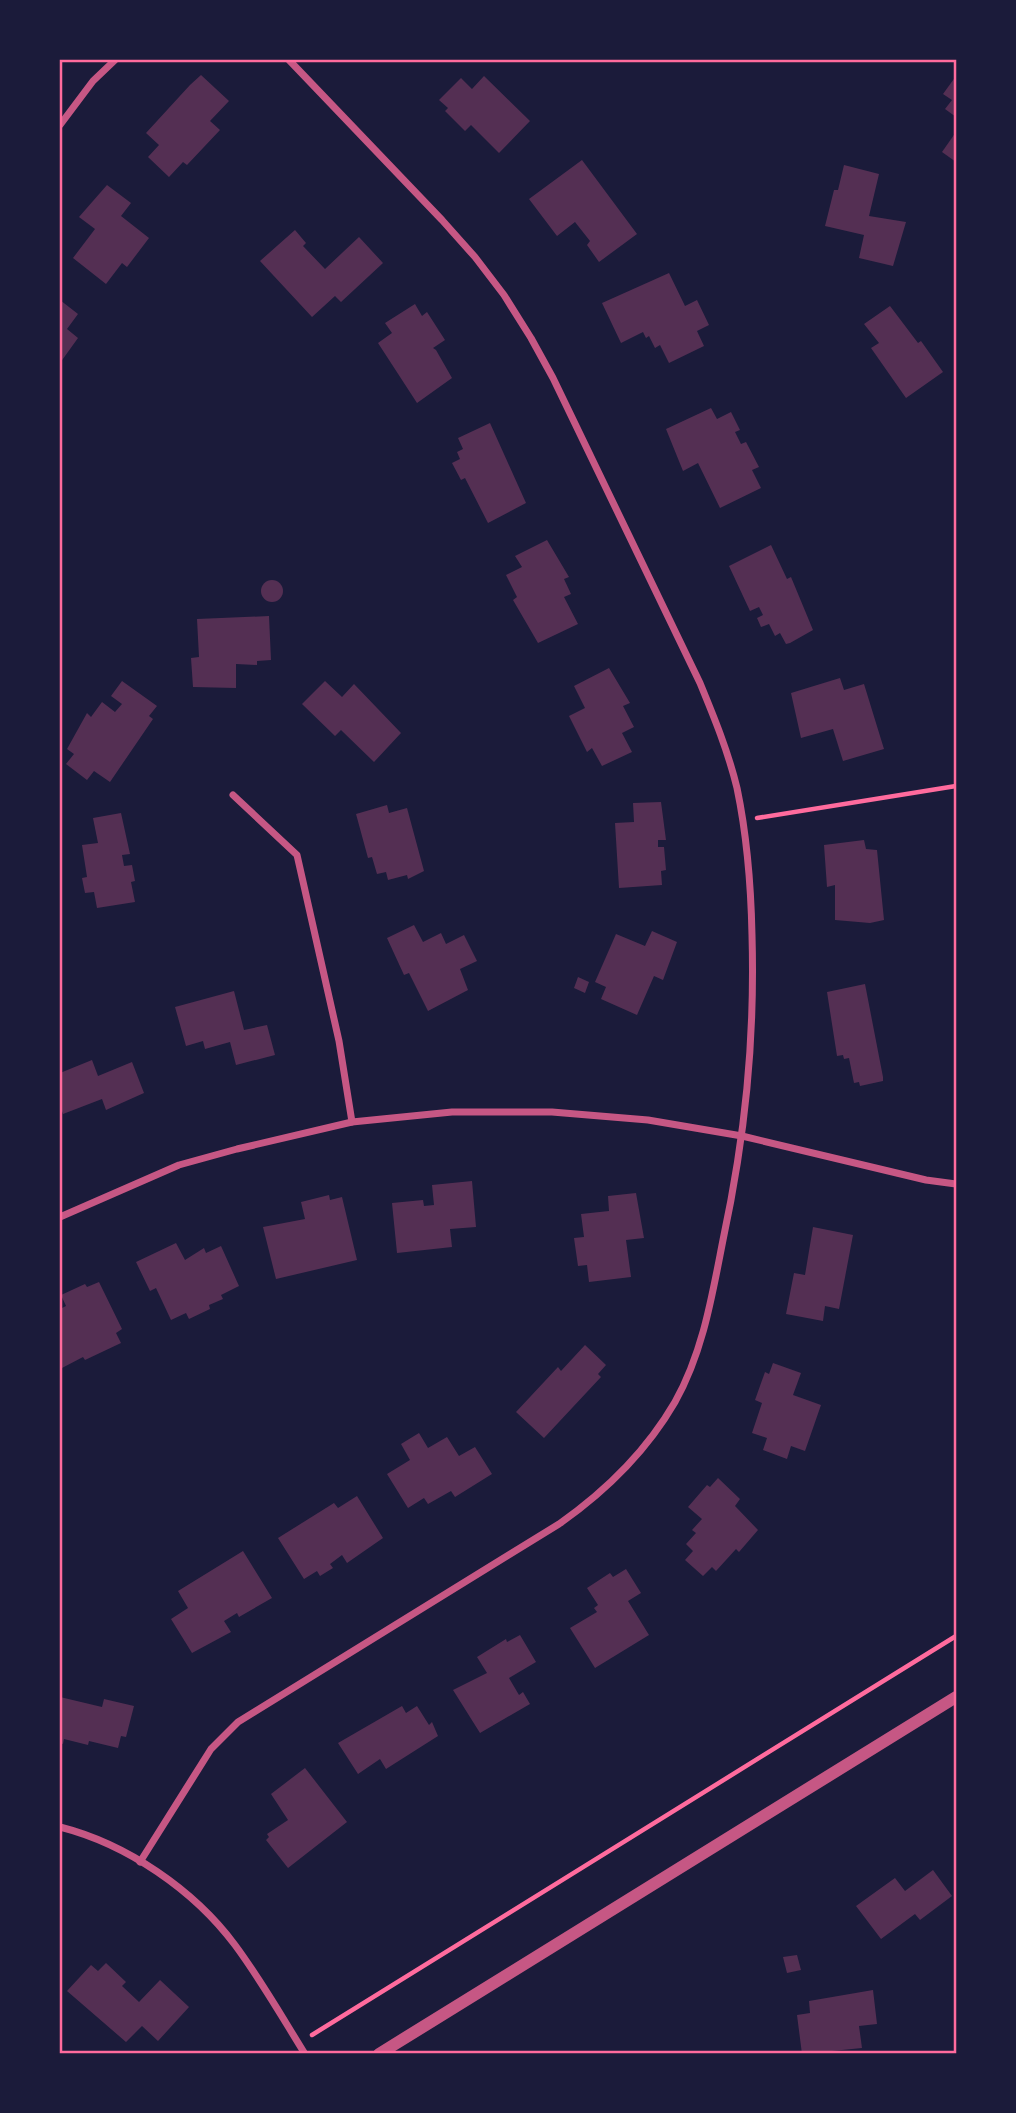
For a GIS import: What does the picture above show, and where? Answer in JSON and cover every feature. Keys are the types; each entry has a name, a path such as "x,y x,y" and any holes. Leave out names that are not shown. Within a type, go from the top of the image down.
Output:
{"street":[{"path":"60,125 114,60"},
{"path":"141,1862 211,1749 239,1721 559,1524 614,1481 637,1456 674,1403 689,1375 701,1341 734,1189 751,1055 751,898 743,820 720,731 700,683 552,378 504,296 451,229 289,60"},
{"path":"233,795 297,856 339,1041 352,1122"},
{"path":"60,1217 179,1165 248,1146 352,1122 452,1112 552,1112 648,1120 742,1136 926,1180 957,1184"},
{"path":"379,2053 957,1697"},
{"path":"60,1827 104,1843 141,1862 190,1898 213,1919 259,1979 306,2053"}],"path":[{"path":"743,820 957,786"},
{"path":"299,2043 957,1636"}],"building":[{"path":"201,75 229,101 210,121 220,130 187,165 183,162 169,177 148,157 159,145 146,133"},
{"path":"484,76 530,121 499,153 471,125 465,131 445,111 448,108 439,100 461,78 472,89"},
{"path":"956,76 956,117 945,109 952,100 943,94"},
{"path":"956,132 956,162 942,152"},
{"path":"582,160 637,234 599,262 587,245 590,241 575,222 557,236 529,199"},
{"path":"844,165 879,174 869,216 906,222 893,266 859,258 864,235 825,226 834,190 838,190"},
{"path":"107,185 131,203 121,216 149,238 127,267 122,263 106,284 73,258 95,229 79,217"},
{"path":"295,230 306,243 303,246 325,269 359,237 383,263 341,302 335,296 312,317 260,261"},
{"path":"669,273 685,306 697,300 709,325 697,331 704,346 669,363 660,345 655,348 649,336 646,338 643,332 621,343 602,303"},
{"path":"60,300 78,314 67,329 78,338 60,363"},
{"path":"415,304 422,316 427,312 445,340 433,348 452,378 417,403 378,343 392,333 385,323"},
{"path":"890,306 918,343 921,341 943,372 906,398 871,348 879,343 864,324"},
{"path":"711,408 717,419 731,412 740,430 735,432 741,444 746,442 759,467 752,470 761,488 720,508 698,463 683,471 666,429"},
{"path":"490,423 526,503 488,523 465,478 461,480 452,463 460,459 457,452 463,449 458,438"},
{"path":"547,540 569,577 564,579 571,594 564,597 578,624 538,643 513,600 517,597 506,575 522,567 515,556"},
{"path":"771,545 787,579 791,577 813,630 786,644 780,633 775,636 769,624 761,627 757,618 763,615 759,607 750,611 729,566"},
{"path":"272,580 280,583 283,591 280,599 272,602 264,599 261,591 264,583"},
{"path":"269,616 271,660 257,661 257,665 236,664 236,688 193,687 191,658 199,657 197,619"},
{"path":"609,668 630,703 623,706 634,727 622,733 632,752 602,766 592,748 587,752 569,716 585,708 574,686"},
{"path":"840,678 844,690 864,684 884,749 843,761 833,729 801,738 791,693"},
{"path":"122,681 157,706 149,716 153,719 110,782 94,771 87,780 66,764 74,754 67,749 87,713 91,717 102,702 115,712 122,704 111,696"},
{"path":"325,681 342,697 354,684 401,733 374,762 341,730 335,736 302,704"},
{"path":"661,802 666,840 658,840 658,847 664,847 666,870 661,871 662,885 619,888 615,823 634,822 633,803"},
{"path":"387,805 389,813 407,808 424,871 408,879 407,875 388,880 386,872 377,874 372,857 368,858 356,814"},
{"path":"121,813 130,854 122,855 124,866 132,865 135,881 131,882 135,902 97,908 94,892 85,893 82,878 87,877 82,845 98,843 93,818"},
{"path":"864,840 866,849 877,850 884,920 870,923 835,920 835,885 827,887 824,845"},
{"path":"414,925 423,942 441,933 446,944 464,935 477,961 460,969 468,990 428,1011 409,973 404,975 387,938"},
{"path":"652,931 677,942 663,980 654,976 637,1015 601,999 606,987 595,982 616,934 645,946"},
{"path":"578,977 589,982 585,993 574,988"},
{"path":"865,984 883,1081 860,1086 859,1082 854,1083 849,1058 837,1056 827,992"},
{"path":"234,991 244,1030 267,1025 275,1055 236,1065 230,1042 205,1049 203,1041 186,1046 175,1007"},
{"path":"92,1060 98,1076 132,1062 144,1093 106,1110 102,1099 63,1114 60,1105 60,1073"},
{"path":"472,1181 476,1227 450,1229 452,1247 397,1253 392,1203 423,1200 424,1206 434,1205 432,1185"},
{"path":"636,1193 644,1238 626,1240 631,1277 589,1282 587,1265 578,1266 574,1238 584,1237 581,1214 609,1211 608,1196"},
{"path":"329,1195 330,1200 342,1197 357,1260 276,1279 263,1227 305,1219 301,1202"},
{"path":"813,1227 853,1235 839,1309 825,1306 823,1321 786,1314 794,1273 805,1275"},
{"path":"176,1243 185,1260 204,1248 206,1253 221,1246 239,1286 221,1295 223,1299 209,1305 210,1309 189,1319 186,1313 171,1320 156,1288 150,1291 136,1262"},
{"path":"99,1282 122,1329 116,1333 121,1343 62,1368 60,1309 66,1306 61,1295 85,1284 87,1287"},
{"path":"585,1345 606,1365 598,1374 601,1377 544,1438 516,1412 558,1367 561,1371"},
{"path":"773,1363 801,1373 793,1395 821,1405 805,1451 791,1446 787,1459 763,1450 767,1438 752,1433 762,1403 755,1400 765,1372 769,1374"},
{"path":"419,1433 428,1448 447,1437 459,1456 475,1447 492,1474 455,1497 451,1491 428,1504 424,1498 408,1508 387,1474 410,1460 401,1444"},
{"path":"718,1478 740,1499 735,1506 758,1530 739,1552 736,1549 716,1571 712,1567 703,1576 685,1560 693,1551 686,1544 696,1533 692,1530 702,1519 688,1507 707,1485 710,1487"},
{"path":"357,1496 383,1538 347,1563 342,1555 330,1564 333,1568 320,1576 317,1571 304,1579 278,1538 334,1503 338,1508"},
{"path":"243,1551 272,1598 239,1617 237,1613 224,1621 231,1632 192,1653 171,1619 188,1608 178,1591"},
{"path":"626,1569 641,1593 628,1601 649,1635 595,1668 570,1628 597,1612 594,1608 598,1605 587,1588 610,1573 613,1577"},
{"path":"520,1635 536,1662 509,1678 519,1695 523,1692 530,1704 480,1733 453,1690 487,1673 477,1657 506,1639 507,1642"},
{"path":"60,1697 102,1707 104,1699 134,1706 126,1737 121,1736 118,1748 89,1741 88,1745 64,1739 63,1744 60,1743"},
{"path":"402,1706 406,1713 417,1706 429,1725 432,1722 438,1736 386,1769 380,1759 358,1774 338,1743"},
{"path":"305,1768 347,1822 288,1868 266,1840 269,1837 267,1834 288,1820 271,1794"},
{"path":"933,1870 952,1896 920,1920 915,1914 881,1939 856,1906 895,1878 905,1891"},
{"path":"797,1955 801,1970 787,1973 783,1957"},
{"path":"106,1963 126,1982 122,1986 139,2002 160,1980 189,2007 158,2041 142,2026 126,2042 67,1991 91,1965 98,1971"},
{"path":"873,1990 877,2024 859,2026 862,2048 802,2054 797,2015 810,2013 809,2001"}]}
